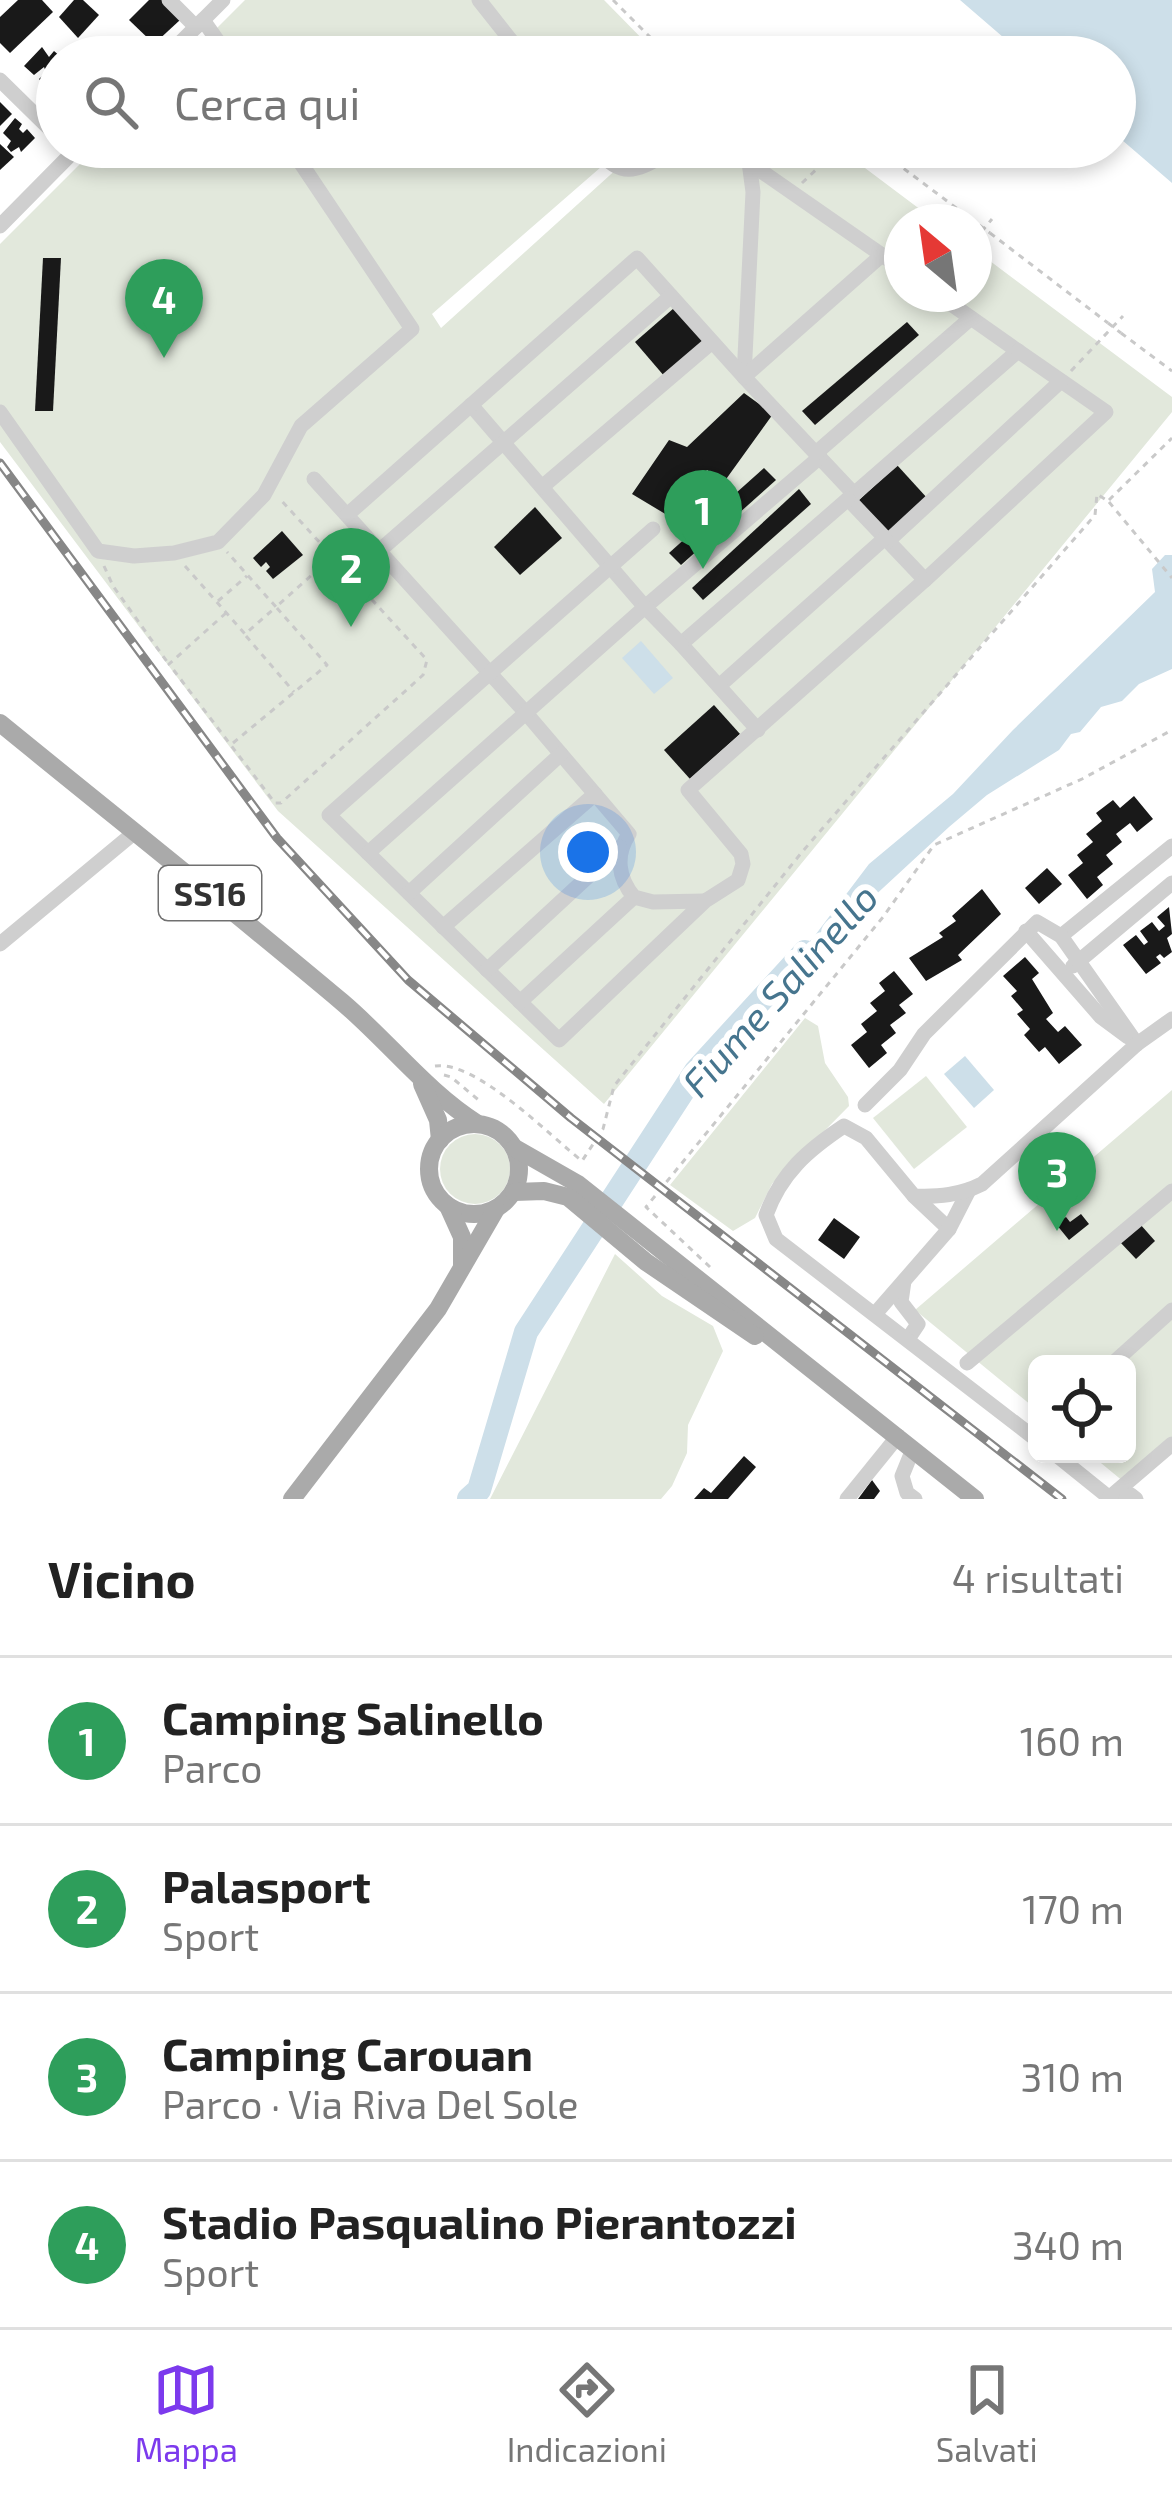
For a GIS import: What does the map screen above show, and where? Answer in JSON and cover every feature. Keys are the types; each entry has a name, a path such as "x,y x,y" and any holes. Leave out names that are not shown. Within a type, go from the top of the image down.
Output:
{"main road":[{"name":"SS16","path":"0,723 351,1010 456,1111 506,1136 514,1148 578,1184 650,1255 730,1322 796,1359 974,1499"},
{"name":"SS16","path":"413,1069 431,1099 440,1140 429,1168 431,1183 448,1206"},
{"path":"440,1140 464,1125 478,1124"},
{"path":"292,1499 416,1340 496,1209 514,1192 519,1178 514,1148"},
{"name":"SS16","path":"514,1192 544,1191 568,1197 650,1255"},
{"path":"448,1206 471,1214 496,1209"},
{"path":"448,1206 462,1237 462,1270"}],"street":[{"path":"169,0 211,36"},
{"path":"187,36 223,0"},
{"path":"479,0 507,36"},
{"path":"0,80 36,115"},
{"path":"0,226 54,168"},
{"path":"0,412 98,551 134,556 174,553 218,542 268,487 302,426 412,329 304,168"},
{"path":"744,377 749,168"},
{"path":"744,377 882,255 764,168"},
{"path":"346,515 637,258 925,580"},
{"path":"380,551 671,296"},
{"path":"653,529 328,815 559,1040 705,901 738,880 743,864 734,845 688,790 1106,412 962,312"},
{"path":"368,853 971,318"},
{"path":"542,487 712,342"},
{"path":"681,644 1018,350"},
{"path":"719,686 1061,381"},
{"path":"471,406 758,730"},
{"path":"314,479 629,834 487,970"},
{"path":"409,893 561,754"},
{"path":"443,927 595,794"},
{"path":"0,944 135,832"},
{"path":"1061,936 1172,846"},
{"path":"620,847 621,877 634,897 653,902 705,901"},
{"path":"1063,974 1172,883"},
{"path":"520,1002 634,897"},
{"path":"865,1105 900,1070 924,1034 1037,922 1061,936 1137,1044"},
{"path":"1026,931 1101,1017 1137,1044"},
{"path":"914,1196 943,1197 982,1184 1137,1044 1172,1019"},
{"path":"949,1229 914,1196 866,1138 844,1126 817,1144 776,1186 766,1215 776,1239 1028,1430"},
{"path":"874,1314 949,1229 969,1190"},
{"path":"968,1363 1172,1191"},
{"path":"904,1281 901,1302 918,1324 908,1339"},
{"path":"1122,1355 1172,1310"},
{"path":"847,1499 906,1443"},
{"path":"906,1443 902,1476 907,1493 915,1499"},
{"path":"1066,1463 1110,1498 1172,1444"},
{"path":"1126,1499 1131,1495 1136,1499"}],"path":[{"path":"613,0 649,36"},
{"path":"793,192 818,168"},
{"path":"903,168 1172,371"},
{"path":"1061,381 1124,316"},
{"path":"1108,501 1172,438"},
{"path":"98,551 113,586 271,799 281,803 423,675 427,660 268,487"},
{"path":"413,1069 448,1064 502,1095 582,1161 603,1129 614,1086 802,852 1095,515 1097,494 1172,578"},
{"path":"218,542 327,665 230,745"},
{"path":"174,553 294,692"},
{"path":"245,634 332,556"},
{"path":"217,602 248,575"},
{"path":"170,664 226,614"},
{"path":"709,1266 646,1207 884,917 934,845 1082,779 1172,730"}],"shaded area":[{"path":"245,0 604,0 639,36 209,36"},
{"path":"76,168 600,168 432,314 441,328 618,168 865,168 913,204 884,204 884,312 992,312 992,262 1172,397 1172,412 604,1104 278,811 0,442 0,244"},
{"path":"805,1018 818,1026 825,1063 849,1106 772,1184 755,1218 733,1231 670,1185"},
{"path":"926,1076 967,1127 914,1169 873,1118"},
{"path":"1172,1090 1172,1441 1124,1482 1101,1463 1136,1463 1136,1355 1028,1355 1028,1403 915,1310"},
{"path":"475,1134 500,1144 510,1169 500,1194 475,1204 450,1194 440,1169 450,1144"},
{"path":"615,1254 662,1296 713,1326 723,1351 688,1425 687,1453 672,1486 661,1499 490,1499"}],"water":[{"path":"960,0 1172,0 1172,183 1136,152 1136,36 1002,36"},
{"path":"1165,555 1172,555 1172,669 1139,684 1122,701 1101,707 1059,750 987,795 949,827 870,900 830,947 787,977 778,972 813,938 869,864 953,794 1155,592 1152,569"},
{"path":"641,641 673,678 654,694 622,658"},
{"path":"965,1056 994,1090 974,1108 944,1074"}],"building":[{"path":"18,0 42,0 53,12 10,53 0,43 0,17"},
{"path":"74,0 83,0 99,15 80,36 59,17"},
{"path":"149,0 162,0 180,20 163,36 146,36 129,20"},
{"path":"36,53 36,73 24,66"},
{"path":"0,102 12,114 0,126"},
{"path":"15,118 23,133 27,129 35,138 21,152 19,147 11,152 7,147 11,141 3,133"},
{"path":"0,144 14,157 0,170"},
{"path":"43,258 61,258 53,411 35,411"},
{"path":"674,308 704,341 665,377 635,342"},
{"path":"907,322 919,335 815,425 802,411"},
{"path":"744,393 773,414 724,482 707,470 672,518 632,494 669,440 687,447"},
{"path":"897,465 928,499 888,536 857,502"},
{"path":"764,468 776,480 681,565 669,553"},
{"path":"799,489 811,504 703,600 692,588"},
{"path":"535,507 562,538 520,575 494,547"},
{"path":"282,531 303,555 273,579 266,562 261,567 253,558"},
{"path":"714,705 740,734 690,779 664,750"},
{"path":"1134,796 1153,819 1137,832 1130,823 1116,834 1122,842 1106,855 1113,864 1097,877 1103,885 1087,899 1068,875 1083,863 1077,855 1093,842 1086,834 1102,821 1096,813 1113,800 1120,808"},
{"path":"1047,868 1062,884 1039,904 1025,888"},
{"path":"982,889 1001,914 958,955 962,960 926,981 909,958 943,937 939,933 956,921 952,916"},
{"path":"1169,907 1172,934 1167,938 1172,952 1156,957 1161,963 1146,974 1123,945 1136,935 1144,945 1148,942 1140,931 1152,922 1159,931 1165,926 1157,917"},
{"path":"1025,957 1039,973 1032,979 1053,1013 1046,1019 1058,1032 1065,1026 1082,1045 1059,1064 1045,1047 1039,1052 1024,1035 1030,1029 1017,1014 1023,1010 1011,996 1017,991 1003,976"},
{"path":"894,971 913,994 899,1005 906,1013 890,1025 896,1033 881,1045 887,1053 869,1068 851,1045 867,1032 861,1024 877,1011 870,1003 885,991 879,983"},
{"path":"1081,1214 1089,1224 1069,1240 1056,1224"},
{"path":"834,1218 860,1237 844,1259 818,1240"},
{"path":"1140,1224 1155,1241 1136,1259 1120,1242"},
{"path":"744,1456 756,1467 728,1499 694,1499 704,1488 711,1493"},
{"path":"872,1480 880,1491 874,1499 858,1499"}],"waterway":[{"name":"Fiume Salinello","path":"469,1499 479,1490 526,1332 696,1071 805,952"}],"railway":[{"path":"0,463 277,838 408,980 571,1118 1062,1499"}],"place":[{"name":"Stadio Pasqualino Pierantozzi","path":"164,358"},
{"name":"Camping Salinello","path":"703,569"},
{"name":"Palasport","path":"351,627"},
{"name":"Camping Carouan","path":"1057,1231"}]}
